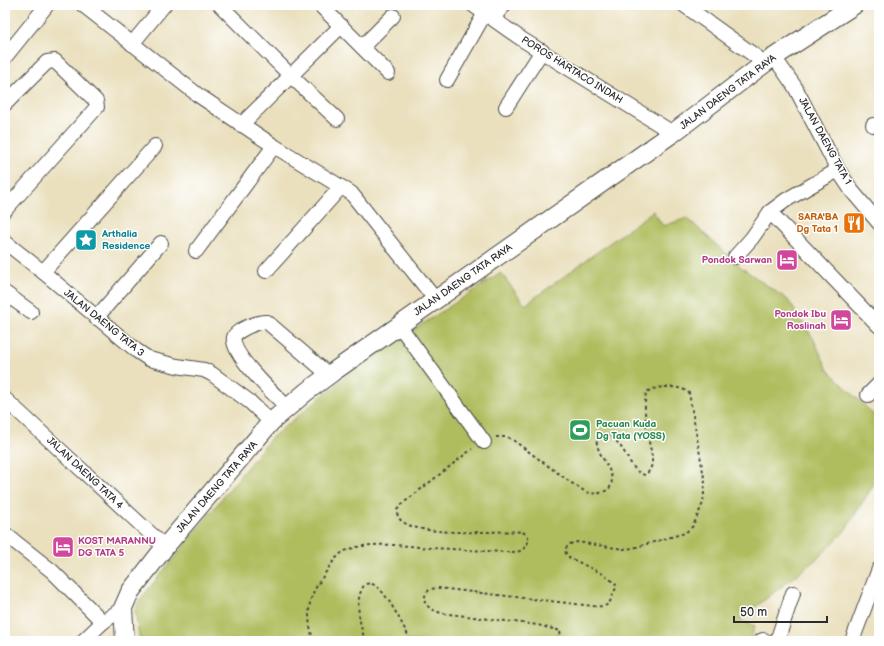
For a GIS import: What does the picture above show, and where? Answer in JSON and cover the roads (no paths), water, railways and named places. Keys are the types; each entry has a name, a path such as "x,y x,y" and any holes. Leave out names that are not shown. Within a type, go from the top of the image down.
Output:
{"main road":[{"name":"JALAN DAENG TATA RAYA","path":"123,608 130,592 165,547 271,422 306,392 435,299 673,133 770,60 854,5"},
{"path":"123,608 125,641"}],"street":[{"path":"5,57 47,5"},
{"path":"82,5 198,95 241,125 351,193 435,299"},
{"path":"132,44 164,5"},
{"path":"220,5 291,76 337,119"},
{"path":"320,5 388,73"},
{"path":"447,80 483,12 504,5"},
{"name":"JALAN DAENG TATA 1","path":"684,5 770,60 795,87 838,170 852,191 879,223"},
{"name":"POROS HARTACO INDAH","path":"483,12 542,51 673,133"},
{"path":"362,47 393,16"},
{"path":"241,125 341,26"},
{"path":"506,107 542,51"},
{"path":"5,104 47,62 54,61 96,101 97,107 5,210"},
{"path":"42,272 155,146"},
{"path":"196,251 274,146"},
{"path":"735,257 752,238 770,212 786,200 838,170"},
{"path":"266,271 342,187"},
{"path":"770,212 879,326"},
{"name":"JALAN DAENG TATA 3","path":"5,242 137,352 149,359 177,366 204,370 212,374 250,402 271,422"},
{"path":"96,318 161,243"},
{"path":"5,293 31,312"},
{"path":"288,408 251,371 239,354 234,346 234,337 237,333 263,322 267,322 329,375"},
{"path":"399,325 484,442"},
{"path":"868,395 879,384"},
{"name":"JALAN DAENG TATA 4","path":"5,400 165,547"},
{"path":"5,534 52,571 103,622"},
{"path":"852,641 879,569"},
{"path":"766,641 793,593"},
{"path":"83,641 103,622 123,608"}],"place":[{"name":"SARA'BA Dg Tata 1","path":"854,223"},
{"name":"Arthalia Residence","path":"86,240"},
{"name":"Pondok Sarwan","path":"787,260"},
{"name":"Pondok Ibu Roslinah","path":"841,320"},
{"name":"Pacuan Kuda Dg Tata (YOSS)","path":"580,430"},
{"name":"KOST MARANNU DG TATA 5","path":"63,547"}]}
